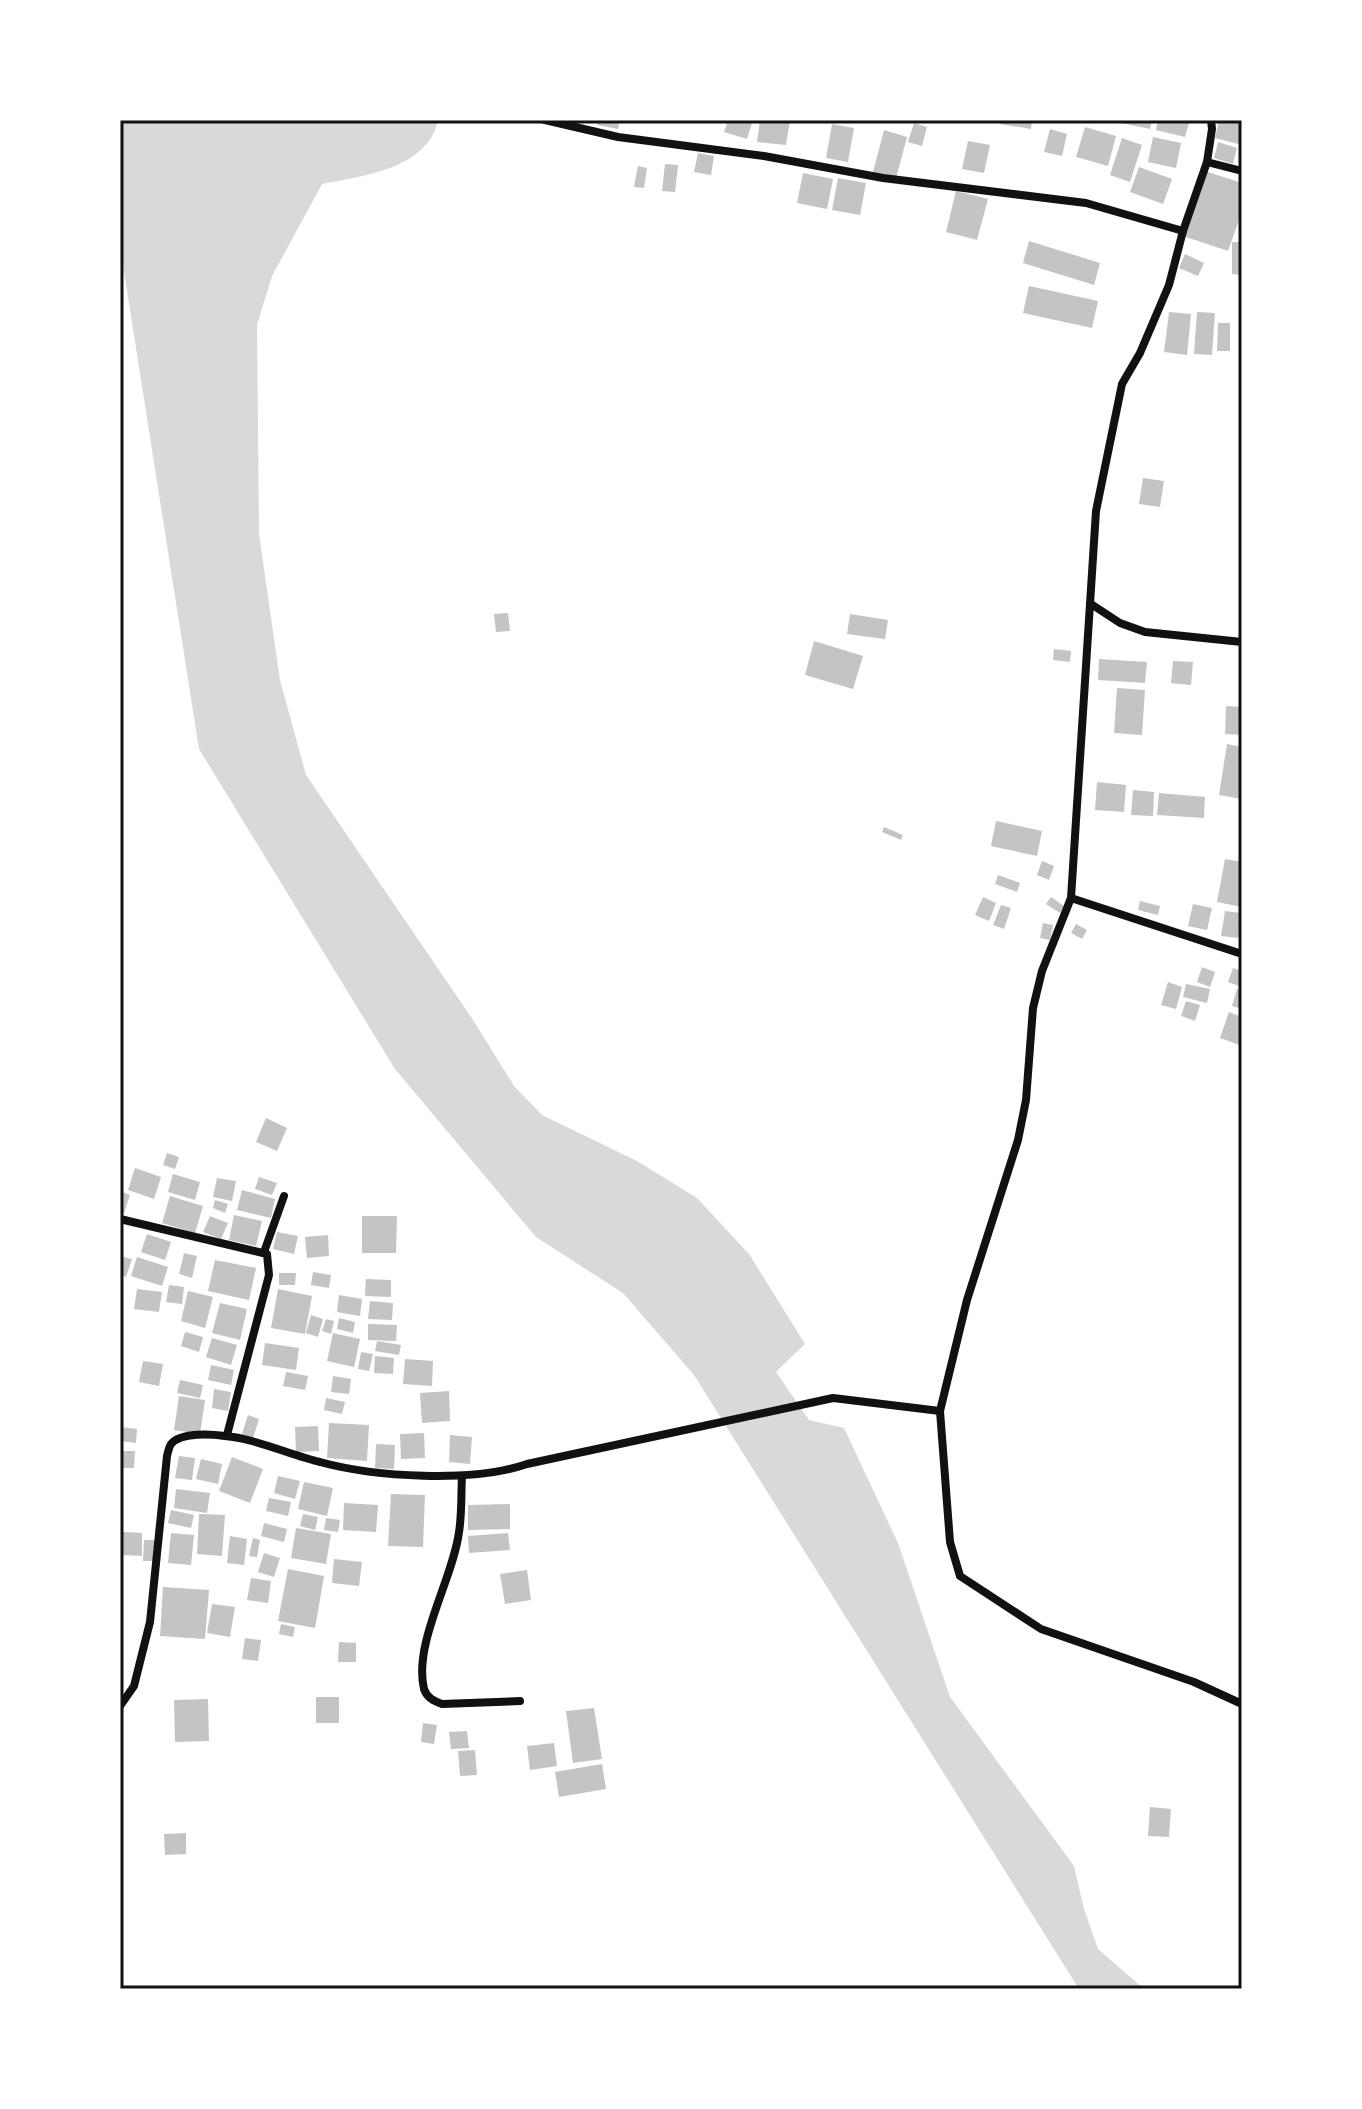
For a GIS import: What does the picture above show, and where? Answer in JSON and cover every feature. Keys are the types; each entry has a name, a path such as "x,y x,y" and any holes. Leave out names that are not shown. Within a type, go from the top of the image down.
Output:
{"street":[{"path":"545,120 618,137 764,156 883,178 1086,203 1183,231"},
{"path":"1211,120 1207,162 1183,231 1169,285 1140,353 1122,384 1096,511 1071,898 1042,971 1033,1008 1026,1100 1018,1140 967,1300 940,1411 950,1542 960,1576 1041,1629 1194,1682 1242,1704"},
{"path":"1207,162 1242,171"},
{"path":"1091,604 1120,623 1145,632 1242,642"},
{"path":"1071,898 1242,954"},
{"path":"264,1252 284,1196"},
{"path":"120,1219 264,1252 269,1257 269,1275 227,1435"},
{"path":"120,1706 134,1686 143,1657 150,1622 167,1456 171,1444 179,1438 227,1435 341,1468 462,1476 504,1472 527,1464 833,1398 940,1411"},
{"path":"462,1476 459,1532 448,1578 427,1637 424,1691 431,1700 442,1704 520,1701"}],"shaded area":[{"path":"120,120 438,120 432,136 421,150 407,160 374,173 322,184 272,276 257,325 259,534 280,680 306,775 473,1020 514,1086 542,1115 637,1161 697,1198 749,1254 805,1344 776,1372 809,1420 844,1428 898,1543 950,1697 1074,1866 1098,1949 1144,1989 1079,1989 694,1375 623,1293 536,1237 395,1069 199,749 120,246"}],"building":[{"path":"598,120 620,120 618,129 597,125"},
{"path":"728,120 753,120 747,139 724,132"},
{"path":"760,120 790,120 786,145 757,142"},
{"path":"1001,120 1032,120 1031,129 1000,124"},
{"path":"1121,120 1152,120 1150,129 1121,123"},
{"path":"1158,120 1189,123 1185,137 1156,130"},
{"path":"1219,120 1242,120 1242,145 1215,138"},
{"path":"914,123 927,127 922,146 908,142"},
{"path":"832,124 854,128 848,162 826,158"},
{"path":"1085,127 1116,136 1108,166 1076,157"},
{"path":"1050,129 1067,134 1062,156 1044,152"},
{"path":"884,130 907,137 896,178 873,172"},
{"path":"1153,137 1181,143 1176,168 1148,162"},
{"path":"1122,138 1142,145 1130,182 1110,175"},
{"path":"968,141 990,145 984,173 962,169"},
{"path":"1218,142 1237,148 1233,164 1214,158"},
{"path":"698,153 714,156 711,175 694,172"},
{"path":"665,164 678,165 675,192 662,191"},
{"path":"638,166 647,168 644,188 634,187"},
{"path":"1139,167 1172,179 1163,204 1130,192"},
{"path":"1205,171 1242,183 1242,212 1228,251 1183,236"},
{"path":"803,173 833,179 827,209 797,203"},
{"path":"838,178 866,183 860,215 832,210"},
{"path":"956,191 988,199 977,240 946,232"},
{"path":"1029,241 1100,263 1094,285 1023,263"},
{"path":"1232,242 1242,242 1242,275 1232,274"},
{"path":"1185,254 1204,263 1198,276 1179,268"},
{"path":"1029,286 1098,301 1092,328 1023,313"},
{"path":"1169,312 1191,314 1187,355 1164,352"},
{"path":"1197,312 1215,313 1212,355 1194,354"},
{"path":"1218,323 1230,323 1230,351 1217,351"},
{"path":"1143,478 1164,481 1160,507 1139,504"},
{"path":"508,613 510,631 496,632 494,614"},
{"path":"850,614 888,620 885,639 847,634"},
{"path":"814,641 863,656 853,689 805,675"},
{"path":"1054,649 1071,651 1070,662 1053,660"},
{"path":"1099,659 1147,662 1145,683 1098,680"},
{"path":"1173,661 1193,662 1191,685 1171,683"},
{"path":"1117,688 1145,690 1142,735 1114,733"},
{"path":"1226,706 1242,707 1242,735 1225,734"},
{"path":"1227,744 1242,747 1242,799 1219,795"},
{"path":"1097,782 1126,785 1124,812 1095,810"},
{"path":"1133,790 1154,792 1153,816 1131,815"},
{"path":"1159,793 1205,797 1204,818 1157,815"},
{"path":"996,821 1042,831 1037,856 991,846"},
{"path":"884,827 903,835 901,840 882,832"},
{"path":"1225,859 1242,862 1242,907 1217,902"},
{"path":"1042,861 1054,866 1049,880 1037,875"},
{"path":"998,875 1020,883 1017,892 995,884"},
{"path":"983,897 996,903 989,921 975,915"},
{"path":"1051,897 1064,906 1060,913 1046,904"},
{"path":"1140,901 1160,906 1158,915 1138,910"},
{"path":"1193,904 1212,908 1207,930 1188,926"},
{"path":"1001,905 1011,908 1004,929 993,925"},
{"path":"1225,911 1241,913 1238,938 1221,936"},
{"path":"1043,923 1053,925 1050,940 1040,938"},
{"path":"1076,924 1087,930 1082,939 1071,933"},
{"path":"1202,967 1215,972 1210,987 1197,982"},
{"path":"1233,968 1242,971 1239,986 1228,982"},
{"path":"1168,982 1182,987 1176,1009 1161,1005"},
{"path":"1186,984 1210,989 1207,1003 1183,997"},
{"path":"1237,989 1242,990 1242,1009 1232,1006"},
{"path":"1186,1001 1200,1005 1195,1021 1181,1016"},
{"path":"1229,1012 1242,1017 1242,1046 1220,1038"},
{"path":"266,1118 287,1128 277,1151 256,1142"},
{"path":"167,1153 179,1157 175,1169 163,1165"},
{"path":"135,1168 161,1177 154,1199 128,1190"},
{"path":"173,1174 200,1182 195,1200 168,1192"},
{"path":"259,1177 277,1183 272,1195 255,1189"},
{"path":"217,1178 236,1181 232,1201 213,1197"},
{"path":"242,1190 275,1199 271,1218 237,1210"},
{"path":"120,1191 130,1195 124,1213 120,1211"},
{"path":"170,1196 203,1206 195,1233 162,1223"},
{"path":"215,1200 228,1204 225,1213 213,1208"},
{"path":"234,1215 262,1221 256,1246 229,1240"},
{"path":"210,1216 228,1223 221,1239 203,1232"},
{"path":"362,1216 397,1216 396,1253 362,1253"},
{"path":"277,1232 298,1236 294,1254 273,1249"},
{"path":"147,1234 171,1242 165,1260 141,1252"},
{"path":"328,1235 329,1256 307,1258 305,1237"},
{"path":"184,1253 197,1256 192,1278 179,1274"},
{"path":"120,1256 132,1259 126,1277 120,1275"},
{"path":"137,1257 168,1267 162,1286 131,1276"},
{"path":"215,1260 256,1268 249,1300 208,1291"},
{"path":"313,1272 331,1275 329,1288 311,1285"},
{"path":"279,1273 296,1273 295,1285 279,1285"},
{"path":"366,1279 391,1280 391,1297 365,1296"},
{"path":"169,1285 184,1287 182,1304 166,1302"},
{"path":"137,1289 162,1292 159,1312 134,1309"},
{"path":"278,1289 312,1296 305,1334 271,1328"},
{"path":"188,1291 213,1297 205,1328 181,1321"},
{"path":"339,1295 362,1299 360,1316 337,1312"},
{"path":"370,1301 393,1303 392,1320 368,1319"},
{"path":"220,1303 247,1309 240,1340 212,1333"},
{"path":"311,1315 323,1319 318,1337 306,1333"},
{"path":"339,1318 355,1322 353,1333 337,1329"},
{"path":"326,1319 334,1321 331,1334 322,1331"},
{"path":"368,1324 397,1325 396,1341 368,1340"},
{"path":"185,1332 203,1337 199,1352 181,1346"},
{"path":"333,1333 360,1339 354,1367 327,1361"},
{"path":"212,1338 237,1345 231,1365 206,1357"},
{"path":"377,1341 401,1345 399,1355 375,1351"},
{"path":"265,1343 299,1348 296,1370 262,1365"},
{"path":"361,1352 373,1354 369,1371 358,1369"},
{"path":"375,1356 394,1358 393,1374 374,1373"},
{"path":"405,1359 433,1361 432,1386 403,1384"},
{"path":"143,1361 163,1364 159,1386 139,1382"},
{"path":"211,1365 234,1370 231,1385 208,1380"},
{"path":"286,1372 308,1376 305,1390 283,1386"},
{"path":"333,1376 351,1379 349,1394 331,1392"},
{"path":"180,1380 203,1385 200,1398 177,1393"},
{"path":"214,1389 231,1392 228,1411 212,1408"},
{"path":"449,1391 450,1421 422,1423 420,1393"},
{"path":"179,1396 205,1400 200,1434 174,1430"},
{"path":"326,1398 345,1402 342,1414 324,1410"},
{"path":"248,1415 259,1419 253,1438 242,1434"},
{"path":"329,1423 369,1425 367,1461 327,1458"},
{"path":"318,1426 319,1451 296,1452 295,1427"},
{"path":"120,1427 137,1429 136,1443 120,1441"},
{"path":"424,1433 425,1458 401,1459 400,1434"},
{"path":"450,1435 472,1437 470,1464 449,1462"},
{"path":"376,1444 395,1445 394,1469 375,1468"},
{"path":"120,1451 135,1451 134,1468 120,1468"},
{"path":"179,1456 195,1458 192,1480 175,1478"},
{"path":"232,1457 263,1469 250,1503 219,1491"},
{"path":"201,1459 222,1464 218,1484 196,1479"},
{"path":"278,1476 300,1481 295,1499 274,1493"},
{"path":"304,1482 333,1488 327,1516 298,1509"},
{"path":"176,1489 210,1493 207,1513 174,1508"},
{"path":"391,1494 425,1495 423,1547 388,1546"},
{"path":"269,1498 291,1502 288,1516 266,1511"},
{"path":"344,1503 378,1505 376,1532 343,1530"},
{"path":"510,1504 510,1529 468,1530 468,1505"},
{"path":"171,1510 194,1515 191,1528 168,1523"},
{"path":"199,1514 225,1515 222,1556 197,1554"},
{"path":"303,1514 318,1517 315,1530 300,1526"},
{"path":"326,1518 340,1520 338,1532 324,1530"},
{"path":"264,1523 287,1529 284,1542 261,1536"},
{"path":"296,1528 331,1534 326,1564 291,1558"},
{"path":"123,1532 142,1533 142,1556 122,1555"},
{"path":"171,1533 194,1535 191,1565 168,1563"},
{"path":"508,1533 510,1550 469,1553 468,1536"},
{"path":"230,1536 247,1539 244,1565 227,1563"},
{"path":"253,1538 260,1540 257,1557 249,1556"},
{"path":"144,1540 156,1540 156,1561 143,1561"},
{"path":"264,1553 280,1558 274,1577 258,1572"},
{"path":"334,1559 362,1562 359,1586 332,1583"},
{"path":"288,1569 324,1576 315,1628 278,1621"},
{"path":"527,1570 531,1600 505,1604 500,1574"},
{"path":"251,1578 271,1581 268,1603 247,1600"},
{"path":"163,1587 209,1590 205,1639 160,1636"},
{"path":"212,1604 235,1607 230,1637 207,1633"},
{"path":"281,1624 295,1627 293,1637 279,1634"},
{"path":"245,1638 261,1640 258,1661 242,1659"},
{"path":"339,1642 356,1643 356,1662 338,1662"},
{"path":"316,1697 339,1697 339,1723 316,1723"},
{"path":"208,1699 209,1741 175,1742 174,1700"},
{"path":"594,1708 602,1759 573,1763 566,1711"},
{"path":"423,1723 437,1725 434,1744 421,1742"},
{"path":"467,1731 469,1748 451,1749 449,1732"},
{"path":"554,1743 557,1766 530,1770 527,1746"},
{"path":"475,1750 477,1775 460,1776 458,1751"},
{"path":"602,1764 606,1789 559,1797 555,1772"},
{"path":"1150,1807 1171,1809 1169,1837 1148,1836"},
{"path":"186,1833 186,1854 165,1855 164,1834"}]}
